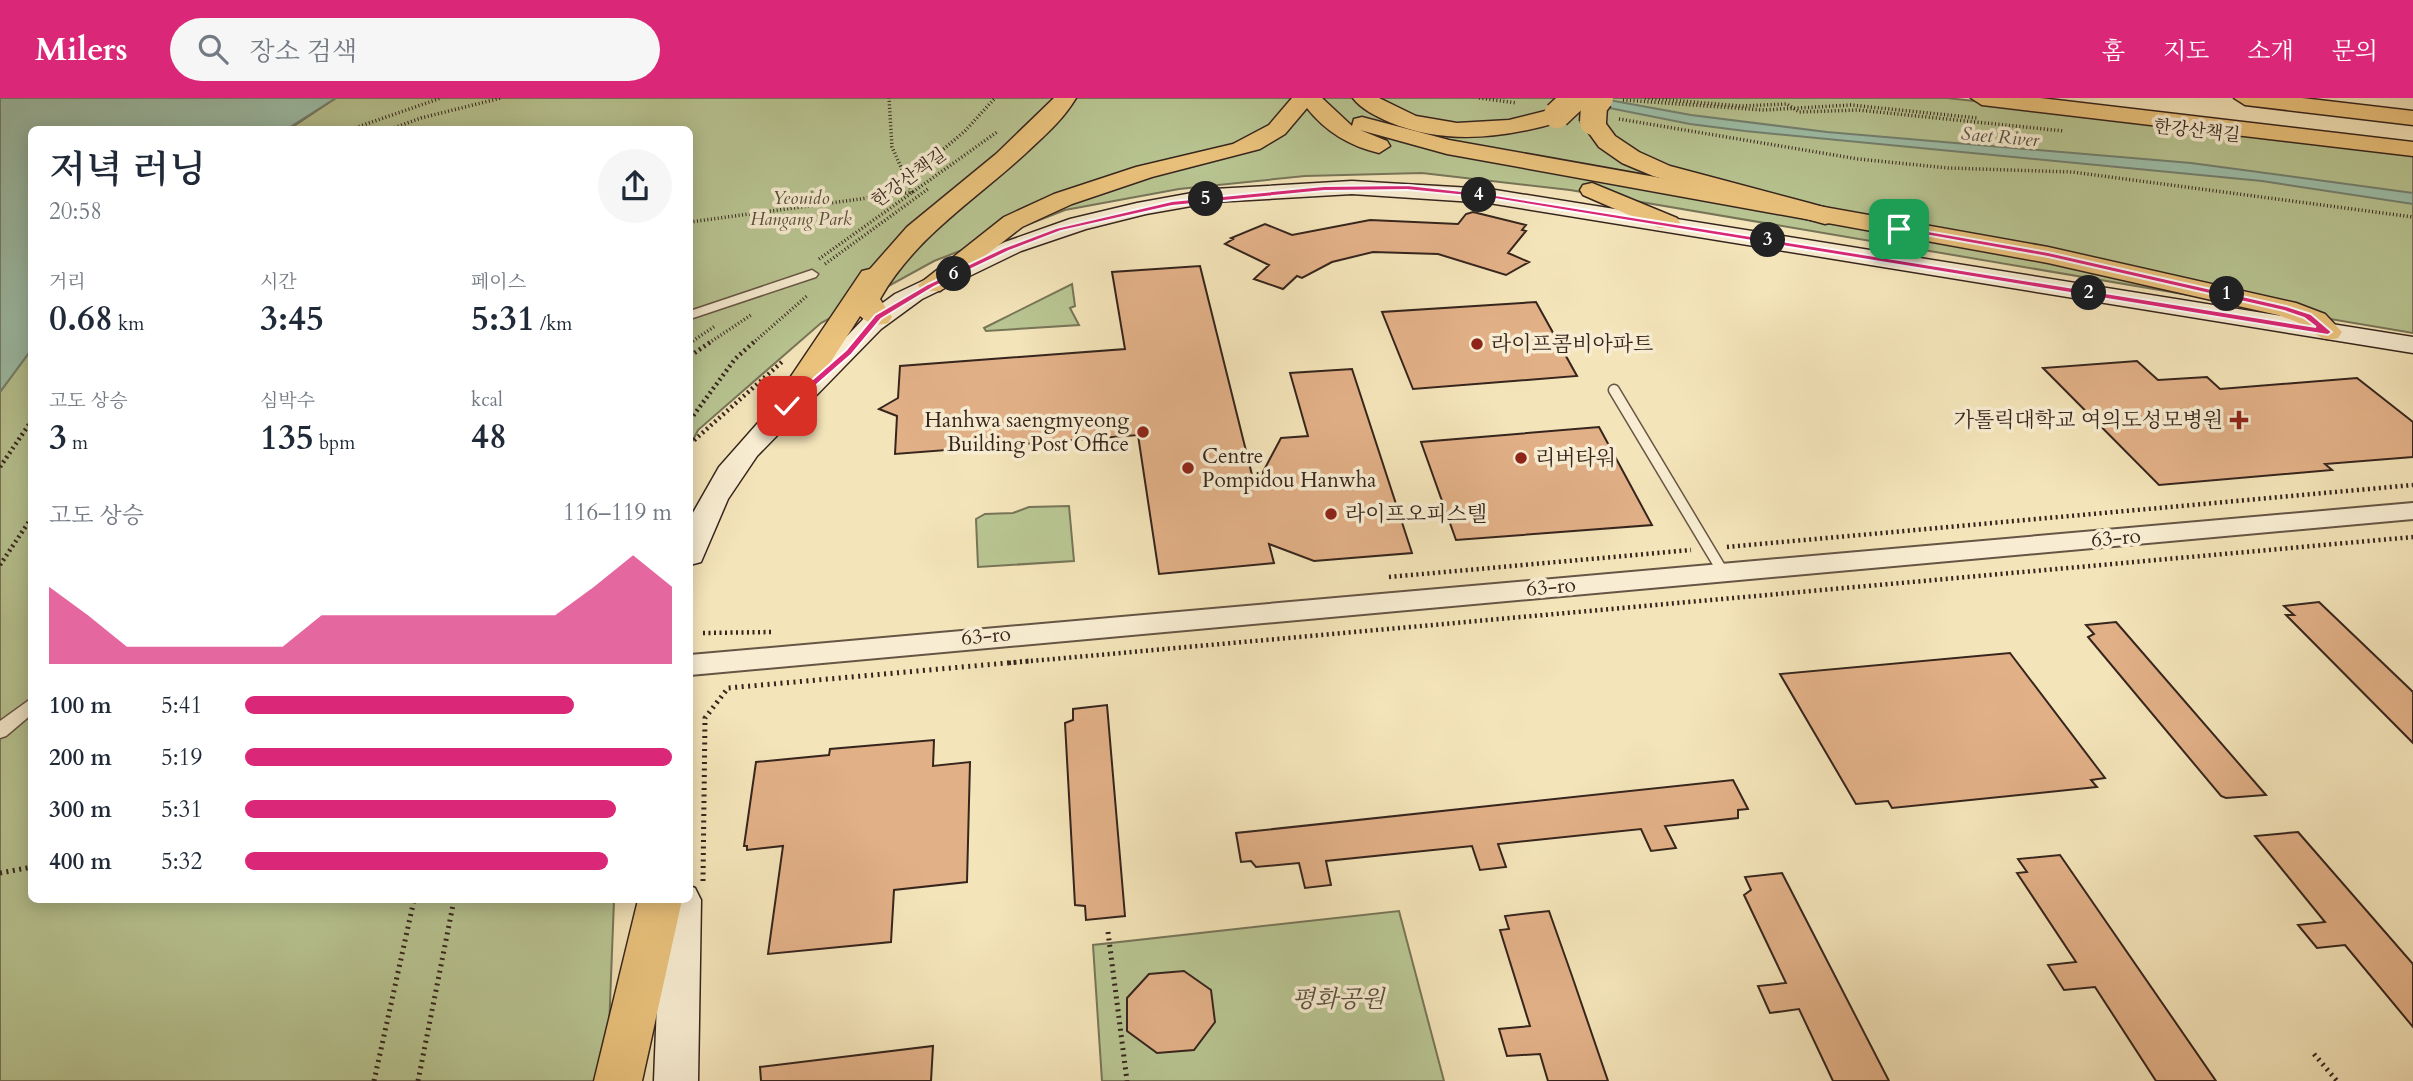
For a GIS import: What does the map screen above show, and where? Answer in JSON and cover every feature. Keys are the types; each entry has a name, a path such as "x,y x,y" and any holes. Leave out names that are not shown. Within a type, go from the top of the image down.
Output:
{"highway":[{"path":"787,406 876,271 1019,147 1065,98"},
{"path":"1364,98 1398,117 1443,128 1495,129 1537,123 1557,115 1575,98"},
{"path":"1600,98 1594,106 1605,120 1605,141 1640,164 1702,183 1794,204 1825,216"},
{"path":"1982,98 2413,149"},
{"path":"2087,98 2413,138"},
{"path":"2245,98 2413,118"},
{"path":"2384,98 2413,102"},
{"path":"878,317 868,308 866,299 872,287 921,231"}],"main road":[{"path":"931,285 1013,222 1106,183 1241,149 1282,128 1303,98"},
{"path":"1311,98 1327,119 1347,134 1366,142 1417,155 1565,182 1621,200 1646,216 1668,223"},
{"path":"1336,98 1348,115 1362,124 1402,140 1612,187 1653,209 1654,218 1668,223"},
{"path":"1362,124 1447,147 2048,255 2180,283 2286,309 2307,316 2328,332"},
{"path":"693,544 697,529 711,502 756,439 787,406 849,352 878,317 931,285 1059,229 1172,203 1239,195 1324,188 1407,188 1489,196 2413,345"},
{"path":"618,1081 659,903"},
{"path":"676,1081 681,903"}],"street":[{"path":"693,314 808,271"},
{"name":"63-ro","path":"693,665 2413,511"},
{"path":"0,731 28,707"}],"lane":[{"path":"1614,390 1723,572"}],"path":[{"path":"360,126 441,98"},
{"path":"399,126 500,98"},
{"path":"693,222 912,192 903,178 887,139 889,98"},
{"path":"870,197 892,180 903,178 972,125 995,98"},
{"path":"1479,98 1518,103"},
{"path":"1612,98 1734,108 1851,105 2066,127"},
{"path":"1645,98 1741,106 1787,104 1799,112 1858,110 2070,131"},
{"path":"1605,120 1858,159 1948,168 2072,172 2413,217"},
{"name":"한강산책길","path":"808,271 1002,128"},
{"path":"693,416 735,359 818,286 808,271"},
{"path":"693,342 722,321"},
{"path":"693,442 793,353"},
{"path":"0,467 28,426"},
{"path":"1376,578 2413,485"},
{"path":"0,565 28,523"},
{"path":"728,688 2413,537"},
{"path":"704,633 779,632"},
{"path":"0,873 28,868"},
{"path":"374,1081 413,903"},
{"path":"418,1081 453,903"},
{"path":"1108,932 1127,1081"},
{"path":"2314,1054 2337,1081"}],"green space":[{"name":"Yeouido Hangang Park","path":"336,98 1947,98 2413,149 2413,333 1570,190 1422,173 1305,176 1179,189 1065,210 934,261 821,323 698,430 693,440 693,126 294,126"},
{"path":"1072,284 1075,306 1070,308 1079,325 986,331 984,328"},
{"path":"28,354 28,903 614,903 607,1081 0,1081 0,392"},
{"path":"1069,506 1074,561 978,567 976,519 985,514 1013,513 1029,507"},
{"name":"평화공원","path":"1399,911 1444,1081 1102,1081 1093,945"}],"shaded area":[{"path":"0,98 336,98 292,126 28,126 28,354 0,392"},
{"path":"1559,98 1598,98 1691,115 1827,132 2191,163 2413,193 2413,204 2262,181 1745,131 1690,124"}],"building":[{"path":"1473,212 1526,225 1522,230 1526,231 1508,253 1529,262 1506,275 1438,254 1373,252 1332,262 1302,278 1297,276 1283,289 1254,279 1269,265 1225,244 1233,239 1231,238 1265,224 1292,235 1370,220 1458,224 1466,214"},
{"path":"1200,266 1255,487 1281,438 1308,436 1290,373 1352,369 1412,553 1314,561 1269,544 1274,563 1159,574 1138,435 895,454 897,416 879,409 898,398 900,366 1125,349 1112,272"},
{"name":"라이프콤비아파트","path":"1536,302 1577,376 1413,389 1382,312"},
{"path":"2137,361 2158,380 2207,377 2220,389 2357,378 2413,422 2413,457 2325,464 2332,470 2159,485 2043,368"},
{"path":"1599,427 1652,525 1456,540 1421,442"},
{"path":"2319,602 2413,692 2413,743 2286,615 2294,615 2284,606"},
{"path":"2116,622 2266,795 2226,798 2221,796 2088,637 2094,634 2086,625"},
{"path":"2010,653 2105,778 2091,780 2097,787 1892,808 1888,801 1856,804 1780,674"},
{"path":"1107,705 1125,916 1086,920 1085,906 1075,905 1065,723 1073,720 1073,709"},
{"path":"934,740 933,766 970,762 967,882 894,890 891,942 768,954 783,846 747,850 747,846 744,846 756,762 829,755 830,749"},
{"path":"1733,780 1748,809 1738,810 1738,818 1665,826 1676,848 1651,851 1641,829 1498,844 1506,867 1480,870 1472,846 1326,861 1331,885 1305,888 1299,863 1256,867 1251,861 1241,862 1236,833"},
{"path":"2298,832 2413,964 2413,1027 2345,945 2317,948 2298,925 2325,922 2255,836"},
{"path":"2060,855 2216,1081 2156,1081 2095,987 2064,990 2048,965 2076,962 2017,873 2027,872 2018,859"},
{"path":"1782,873 1889,1081 1833,1081 1799,1009 1770,1013 1758,986 1786,983 1744,895 1751,890 1745,877"},
{"path":"1549,911 1608,1081 1548,1081 1540,1054 1507,1056 1499,1029 1530,1026 1500,930 1509,929 1505,916"},
{"path":"1184,971 1211,990 1215,1022 1194,1050 1157,1053 1127,1031 1127,998 1149,974"},
{"path":"933,1046 931,1081 761,1081 760,1067"}],"place":[{"name":"라이프콤비아파트","path":"1477,344"},
{"name":"가톨릭대학교 여의도성모병원","path":"2239,420"},
{"name":"Hanhwa saengmyeong Building Post Office","path":"1143,432"},
{"name":"리버타워","path":"1521,458"},
{"name":"Centre Pompidou Hanwha","path":"1188,468"},
{"name":"라이프오피스텔","path":"1331,514"}],"route":[{"path":"787,406 849,352 878,317 931,285 1006,250 1059,229 1115,214 1172,203 1324,188 1407,188 1489,196 2328,332 2320,323 2307,316 2193,286 2048,255 1899,229"}],"water label":[{"name":"Saet River","path":"2000,137"}]}
